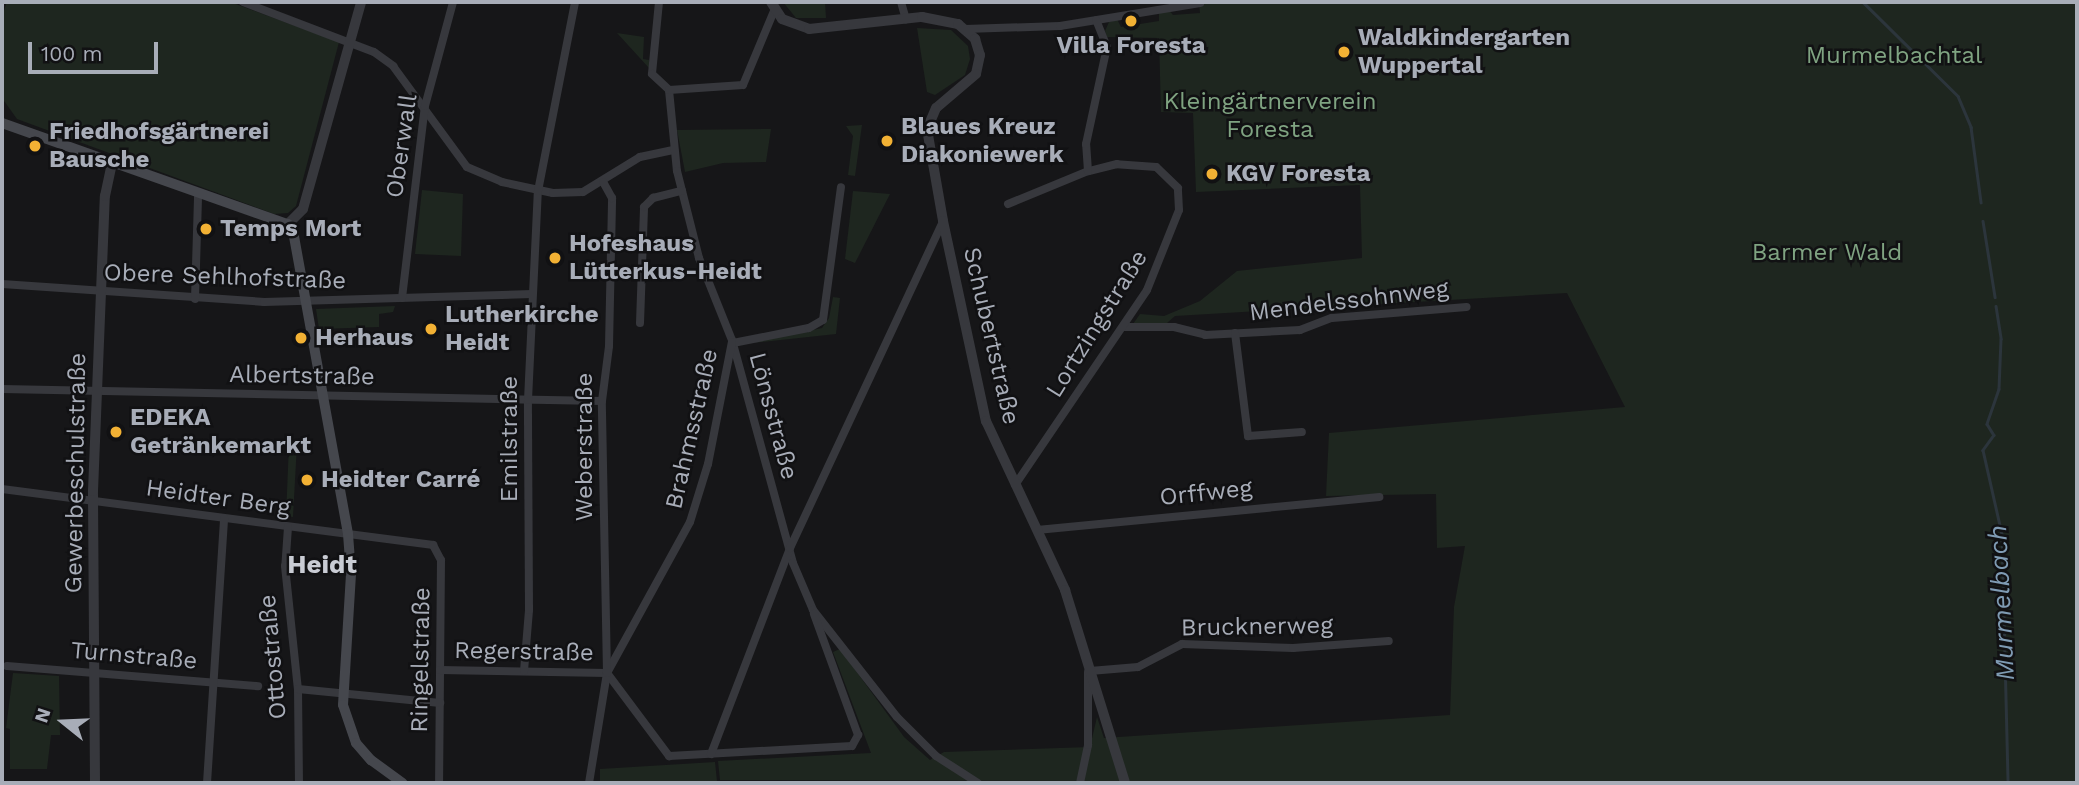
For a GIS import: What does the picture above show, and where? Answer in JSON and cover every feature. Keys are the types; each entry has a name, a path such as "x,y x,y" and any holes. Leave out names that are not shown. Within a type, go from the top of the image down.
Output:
{"main road":[{"path":"2,123 198,195 288,224 306,303 348,534 351,593 342,694 356,743 371,760 403,783"}],"street":[{"path":"243,2 347,40 393,66 425,106 467,167 538,191 583,192 640,157 674,150"},
{"path":"288,224 303,209 347,40 361,2"},
{"name":"Oberwall","path":"402,298 425,106 453,2"},
{"name":"Emilstraße","path":"524,671 529,610 528,400 538,191 575,2"},
{"name":"Lönsstraße","path":"659,2 652,74 669,90 674,150 699,258 733,341 790,548 813,610 914,737 978,783"},
{"path":"901,2 906,19"},
{"path":"669,90 743,85 773,6 790,24 809,29 933,18 965,29 1096,20 1200,3"},
{"path":"1088,172 1086,144 1106,63 1107,47 1096,20"},
{"name":"Schubertstraße","path":"965,29 978,46 976,74 936,108 927,129 943,221 986,421 1065,590 1125,783"},
{"name":"Gewerbeschulstraße","path":"95,783 93,501 105,196 112,164"},
{"name":"Lortzingstraße","path":"1008,204 1088,172 1117,164 1156,167 1178,188 1179,210 1167,249 1123,327 1015,485"},
{"name":"Weberstraße","path":"603,182 612,198 612,282 602,401 607,673"},
{"path":"733,341 809,328 823,320 841,187"},
{"path":"640,323 643,207 653,198 682,191"},
{"path":"195,299 198,195"},
{"path":"711,754 790,548 943,221"},
{"name":"Obere Sehlhofstraße","path":"2,284 195,299 306,303 532,293"},
{"name":"Mendelssohnweg","path":"1123,327 1235,334 1300,330 1332,318 1467,307"},
{"name":"Mendelssohnweg","path":"1235,334 1248,436 1303,432"},
{"name":"Brahmsstraße","path":"607,673 690,522 708,464 733,341"},
{"name":"Albertstraße","path":"2,389 602,401"},
{"name":"Heidter Berg","path":"2,489 429,543"},
{"name":"Orffweg","path":"1037,530 1379,496"},
{"path":"207,783 224,519"},
{"name":"Ottostraße","path":"288,527 286,589 298,689 299,783"},
{"name":"Ringelstraße","path":"429,543 441,560 439,783"},
{"path":"607,673 663,753 711,754 858,743 813,610"},
{"name":"Brucknerweg","path":"1089,666 1138,667 1182,644 1293,648 1388,641"},
{"name":"Turnstraße","path":"7,666 257,686"},
{"name":"Schubertstraße","path":"1080,783 1088,746 1089,666"},
{"name":"Regerstraße","path":"440,670 607,673"},
{"path":"589,783 607,673"},
{"path":"298,689 440,703"}],"green space":[{"path":"7,2 230,2 339,42 296,206 288,213 274,214 17,119 2,98 2,16"},
{"path":"783,2 825,2 826,18 796,18"},
{"name":"Barmer Wald","path":"1199,2 2077,2 2077,783 720,780 718,761 871,753 833,652 840,649 904,737 930,760 944,752 1090,747 1097,717 1104,738 1450,715 1454,607 1465,546 1437,548 1436,494 1326,496 1329,433 1625,407 1567,293 1175,316 1167,323 1133,324 1140,314 1164,316 1200,301 1237,271 1362,258 1360,185 1196,192 1193,113 1161,112 1159,38 1107,37 1105,31 1109,22 1117,19 1121,27 1159,21 1159,12 1169,10 1173,15 1200,13"},
{"path":"917,28 951,30 968,46 970,59 965,75 935,95 927,92"},
{"path":"617,33 644,37 643,59 649,60 649,68"},
{"path":"862,125 855,176 848,175 853,136 846,126"},
{"path":"771,129 766,162 723,163 685,172 677,130"},
{"path":"422,190 463,194 461,256 415,254"},
{"path":"853,191 890,194 855,263 845,259"},
{"path":"833,297 840,298 836,334 752,343 822,328 829,318"},
{"path":"395,306 393,312 379,314 379,327 319,329 316,309"},
{"path":"289,444 297,444 293,517 286,516"},
{"path":"13,673 59,676 60,735 51,735 47,769 10,769 10,729 6,728"},
{"path":"715,762 717,781 817,783 600,783 600,769"}],"waterway":[{"name":"Murmelbach","path":"1863,2 1958,96 1971,127 1981,202"},
{"name":"Murmelbach","path":"1983,221 1995,297"},
{"name":"Murmelbach","path":"1996,306 2001,339 1999,389 1987,424 1994,435 1983,450 2002,534 2008,783"}],"place":[{"name":"Villa Foresta","path":"1131,21"},
{"name":"Waldkindergarten Wuppertal","path":"1344,52"},
{"name":"Blaues Kreuz Diakoniewerk","path":"887,141"},
{"name":"Friedhofsgärtnerei Bausche","path":"35,146"},
{"name":"KGV Foresta","path":"1212,174"},
{"name":"Temps Mort","path":"206,229"},
{"name":"Hofeshaus Lütterkus-Heidt","path":"555,258"},
{"name":"Lutherkirche Heidt","path":"431,329"},
{"name":"Herhaus","path":"301,338"},
{"name":"EDEKA Getränkemarkt","path":"116,432"},
{"name":"Heidter Carré","path":"307,480"}],"district":[{"name":"Heidt","path":"322,565"}],"park label":[{"name":"Murmelbachtal","path":"1894,56"},
{"name":"Kleingärtnerverein Foresta","path":"1270,116"}]}
